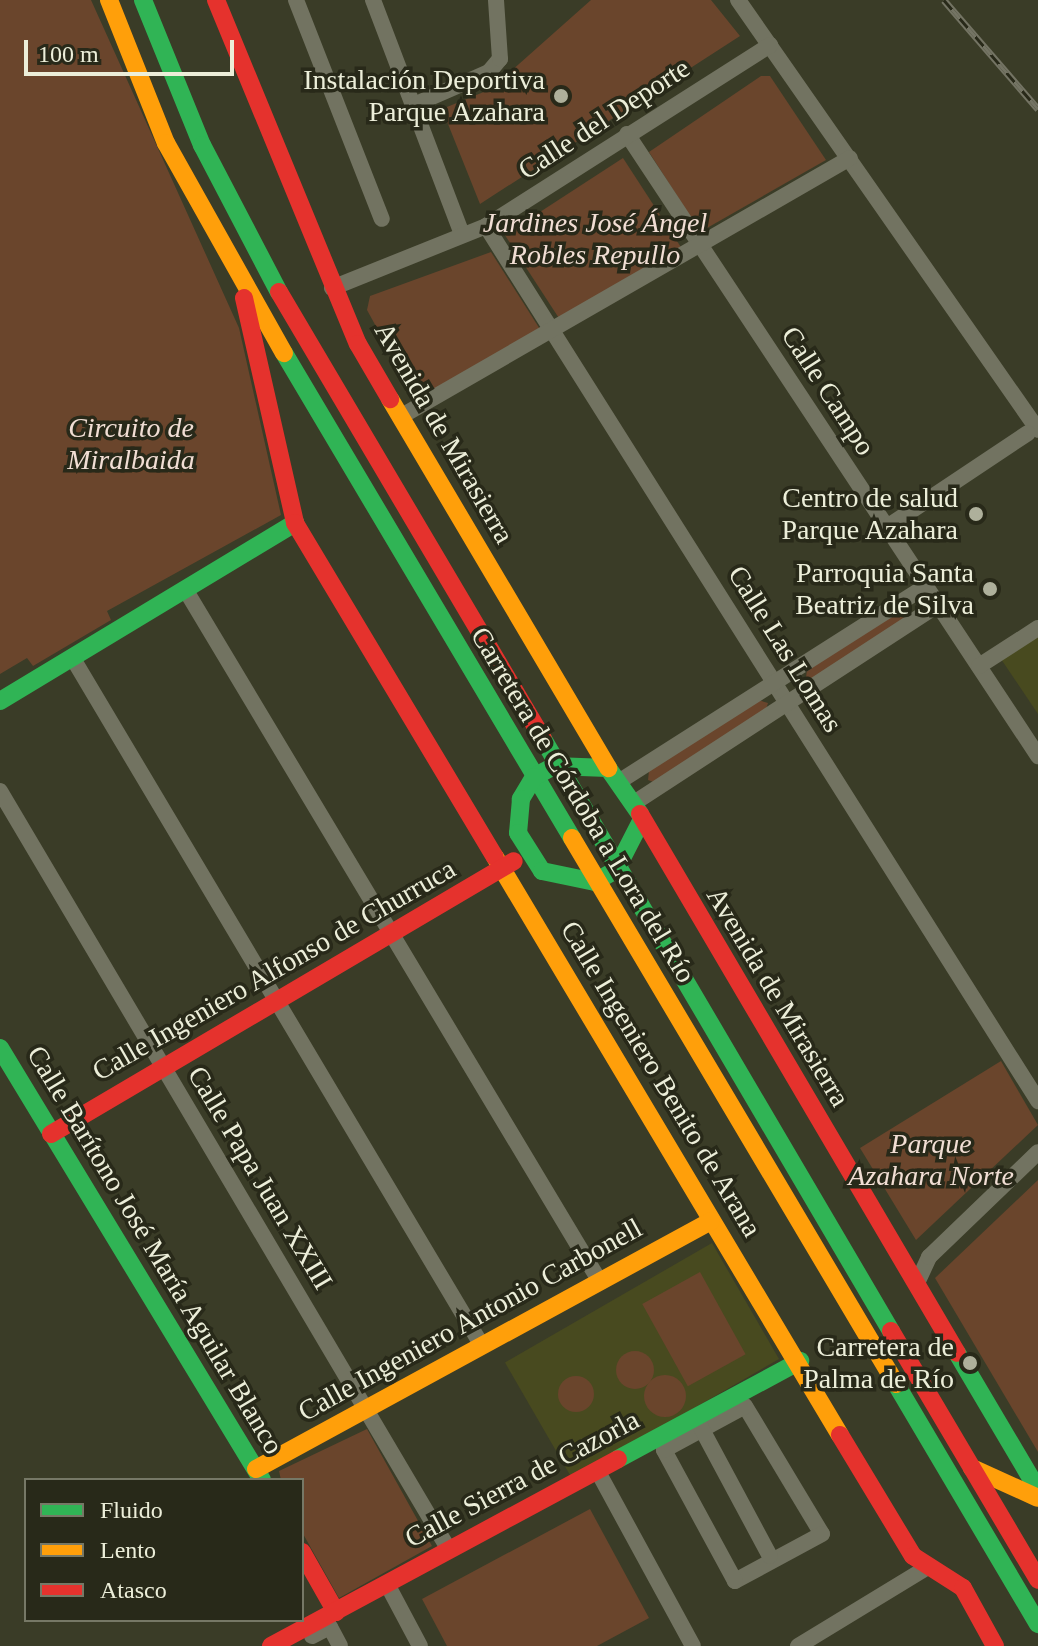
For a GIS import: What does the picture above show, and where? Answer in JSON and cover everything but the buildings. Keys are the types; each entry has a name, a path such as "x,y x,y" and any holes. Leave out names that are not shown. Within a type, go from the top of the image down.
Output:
{"street":[{"name":"Carretera de Córdoba a Lora del Río","path":"109,0 174,160 239,275 595,882 1038,1624"},
{"name":"Carretera de Córdoba a Lora del Río","path":"143,0 236,215 554,766 1038,1580"},
{"name":"Avenida de Mirasierra","path":"216,0 332,288 400,417 634,803 640,823 900,1254 1038,1490"},
{"path":"296,0 382,219"},
{"path":"373,0 416,104 462,234"},
{"path":"416,104 489,72 500,59 496,0"},
{"path":"738,0 850,158 1033,431 887,527"},
{"name":"Calle del Deporte","path":"332,288 486,226 770,45"},
{"name":"Calle Campo","path":"627,134 1038,756"},
{"path":"400,417 703,248 850,158"},
{"name":"Calle Las Lomas","path":"486,226 1038,1101"},
{"name":"Calle Ingeniero Benito de Arana","path":"239,275 295,523 711,1221 800,1361 913,1556 963,1588 995,1646"},
{"path":"0,701 295,523"},
{"path":"640,823 616,870 595,882 542,871 525,855 521,799 534,777 554,766 614,774 775,681 926,586"},
{"path":"185,589 600,1282"},
{"path":"634,803 938,605"},
{"path":"979,666 1038,628"},
{"path":"72,657 482,1346"},
{"name":"Calle Papa Juan XXIII","path":"0,791 449,1550"},
{"name":"Calle Ingeniero Alfonso de Churruca","path":"51,1134 525,855"},
{"name":"Calle Barítono José María Aguilar Blanco","path":"0,1048 259,1475"},
{"path":"917,1283 929,1257 1038,1152"},
{"name":"Calle Ingeniero Antonio Carbonell","path":"259,1475 366,1409 711,1221"},
{"path":"900,1254 929,1257"},
{"name":"Calle Sierra de Cazorla","path":"284,1644 336,1612 597,1470 698,1423 800,1361"},
{"path":"745,1406 822,1534 735,1581 664,1450 698,1423 745,1406"},
{"path":"698,1423 770,1556"},
{"path":"972,1468 1038,1498"},
{"path":"597,1470 690,1645"},
{"path":"304,1556 336,1612"},
{"path":"798,1646 928,1567"},
{"path":"387,1584 420,1646"},
{"path":"284,1644 330,1627 340,1646"}],"shaded area":[{"path":"1038,635 1038,714 1001,659"},
{"path":"712,1243 779,1359 572,1479 505,1362"}],"green space":[{"name":"Circuito de Miralbaida","path":"0,0 91,0 239,328 281,515 107,611 111,620 33,666 27,658 0,674"},
{"name":"Instalación Deportiva Parque Azahara","path":"591,0 711,0 740,36 480,204 442,109 491,89"},
{"name":"Jardines José Ángel Robles Repullo","path":"761,76 770,76 826,160 700,232 649,152"},
{"name":"Jardines José Ángel Robles Repullo","path":"623,158 682,249 564,325 505,235"},
{"name":"Jardines José Ángel Robles Repullo","path":"491,252 543,334 417,401 367,310 370,296"},
{"path":"906,608 910,615 814,681 806,678 807,669"},
{"path":"758,700 768,703 765,712 656,783 648,780 649,771"},
{"name":"Parque Azahara Norte","path":"1001,1061 1038,1125 916,1240 860,1148"},
{"path":"1038,1180 1038,1452 935,1278"},
{"path":"700,1272 746,1354 688,1386 642,1304"},
{"path":"635,1351 648,1357 654,1370 648,1383 635,1389 622,1383 616,1370 622,1357"},
{"path":"665,1375 680,1381 686,1396 680,1411 665,1417 650,1411 644,1396 650,1381"},
{"path":"576,1376 589,1381 594,1394 589,1407 576,1412 563,1407 558,1394 563,1381"},
{"path":"367,1429 432,1546 339,1598 304,1536 304,1478 281,1478 279,1471"},
{"path":"590,1509 649,1618 597,1646 447,1646 422,1599"}],"railway":[{"path":"944,0 1038,109"}],"traffic: fast":[{"path":"143,0 202,145 279,292"},
{"path":"284,353 572,838"},
{"path":"0,701 295,523"},
{"path":"543,739 891,1331"},
{"path":"640,814 608,768 554,766 534,777 521,799 518,833 542,871 595,882 616,870 640,823"},
{"path":"0,1048 261,1478"},
{"path":"957,1353 1038,1490"},
{"path":"618,1459 800,1361"},
{"path":"896,1384 1038,1624"}],"traffic: slow":[{"path":"109,0 166,143 284,353"},
{"path":"390,399 608,768"},
{"path":"572,838 896,1384"},
{"path":"495,857 840,1435"},
{"path":"256,1469 711,1221"},
{"path":"972,1468 1038,1498"}],"traffic: jam":[{"path":"216,0 358,344 390,399"},
{"path":"279,292 543,739"},
{"path":"244,298 295,523 495,857"},
{"path":"640,814 957,1353"},
{"path":"51,1134 514,861"},
{"path":"891,1331 1038,1580"},
{"path":"840,1435 913,1556 963,1588 995,1646"},
{"path":"271,1646 618,1459"},
{"path":"304,1556 336,1612"}],"place":[{"name":"Instalación Deportiva Parque Azahara","path":"561,96"},
{"name":"Centro de salud Parque Azahara","path":"976,514"},
{"name":"Parroquia Santa Beatriz de Silva","path":"990,589"},
{"name":"Carretera de Palma de Río","path":"970,1363"}]}
